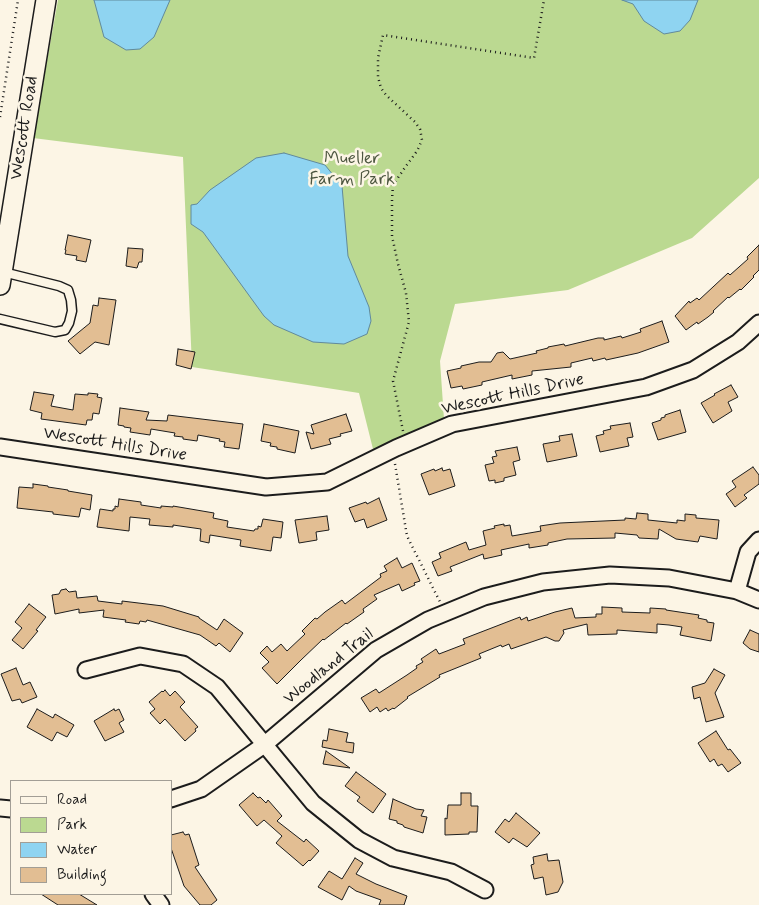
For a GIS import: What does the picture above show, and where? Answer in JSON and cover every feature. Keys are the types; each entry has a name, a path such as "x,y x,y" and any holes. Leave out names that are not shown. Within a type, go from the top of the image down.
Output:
{"street":[{"name":"Wescott Road","path":"2,256 46,0"},
{"name":"Wescott Hills Drive","path":"0,447 266,487 327,482 396,448 452,424 646,387 692,370 738,342 759,323"},
{"path":"737,591 748,552 759,540"},
{"name":"Woodland Trail","path":"172,799 201,789 264,745 376,650 428,620 484,597 542,582 610,575 670,578 737,591 759,600"},
{"path":"86,670 140,656 183,664 217,687 313,803 359,840 393,858 451,872 485,890"},
{"path":"154,895 162,905"}],"lane":[{"path":"0,319 55,332 65,330 72,311 72,300 68,290 42,282 2,256"}],"path":[{"path":"0,117 18,0"},
{"path":"403,433 393,381 409,322 406,293 392,236 392,199 393,186 417,151 422,140 420,129 415,122 381,88 378,77 378,58 383,35 534,58 544,0"},
{"path":"396,448 394,460 407,536 446,613"}],"green space":[{"name":"Mueller Farm Park","path":"58,0 759,0 759,178 692,238 568,290 455,304 440,361 444,419 373,449 359,393 192,367 183,157 33,138"}],"water":[{"path":"94,0 170,0 154,37 140,49 126,50 104,37"},
{"path":"622,0 698,0 690,20 680,31 664,34 644,21 633,4"},
{"path":"284,153 325,165 342,186 348,256 369,307 371,321 367,334 344,344 313,342 274,325 264,316 203,232 191,224 191,205 197,204 210,190 256,158"}],"building":[{"path":"68,235 91,240 86,262 76,260 77,256 65,254"},
{"path":"759,245 759,270 754,277 741,290 728,297 708,317 686,330 675,316 689,301 690,303 697,298 699,300 728,273 730,275 748,259 747,257"},
{"path":"128,248 143,249 142,262 139,262 137,268 126,266"},
{"path":"99,298 116,300 109,345 95,342 80,354 68,341 90,323 93,305 98,306"},
{"path":"662,321 669,342 638,353 606,360 605,358 593,361 592,358 571,363 571,367 532,371 532,375 512,379 512,375 482,382 482,385 463,389 462,386 451,388 447,371 479,362 491,362 497,353 503,352 510,359 564,344 565,346 598,338 604,338 604,340 621,336 622,338 641,332 640,329"},
{"path":"178,349 195,352 191,369 176,365"},
{"path":"731,385 738,397 728,402 732,411 713,423 701,403"},
{"path":"34,392 54,395 51,406 73,410 75,394 98,394 97,397 102,398 99,414 93,413 92,420 87,420 86,425 41,419 42,413 30,410"},
{"path":"120,408 149,412 146,420 167,421 168,415 243,424 239,449 224,447 225,442 219,441 220,439 198,435 197,441 174,436 175,433 151,429 150,435 130,432 131,428 118,425"},
{"path":"680,410 686,432 658,440 652,423 661,420 665,415"},
{"path":"346,414 352,431 329,439 331,444 311,449 306,432 314,434 311,425"},
{"path":"630,423 633,437 627,438 629,446 600,452 596,436 604,434 603,431 611,429 610,426"},
{"path":"264,424 299,431 295,453 277,449 277,447 270,446 271,443 261,441"},
{"path":"572,434 577,456 547,462 543,444 560,441 559,436"},
{"path":"517,447 520,460 513,462 516,475 495,483 495,480 489,481 485,465 494,463 492,457 497,456 495,451"},
{"path":"753,467 759,475 759,484 744,495 747,498 735,507 726,494 736,487 732,481"},
{"path":"442,468 443,471 450,469 455,486 429,495 421,474"},
{"path":"33,484 92,495 90,510 81,508 79,517 17,508 19,487 33,488"},
{"path":"379,498 387,520 367,528 364,519 355,522 349,508 366,502 367,504"},
{"path":"119,499 141,502 141,505 161,508 161,506 173,506 214,513 213,518 228,521 227,527 254,531 258,529 258,526 261,527 263,519 283,522 281,538 273,537 271,551 240,546 241,540 210,535 209,543 200,541 201,529 173,525 173,527 149,525 150,519 130,517 129,531 97,527 100,509 113,511 115,506 118,507"},
{"path":"637,513 648,514 648,520 677,523 677,520 685,521 685,514 696,515 696,518 719,520 717,539 700,536 698,542 676,539 659,529 658,539 639,538 637,535 615,533 615,538 567,539 529,548 529,544 501,550 502,555 484,559 483,554 450,567 452,571 438,576 432,562 441,558 439,553 466,542 469,550 486,545 483,531 495,528 494,526 510,525 512,536 541,531 540,526 560,523 625,520 625,518 636,519"},
{"path":"327,516 329,530 316,532 317,540 299,543 295,520"},
{"path":"397,558 402,568 412,563 420,581 402,591 399,584 374,595 377,599 363,609 364,612 323,639 277,684 262,668 269,662 260,653 267,646 272,652 281,644 287,651 305,634 302,631 315,618 317,619 342,600 345,604 381,577 380,574 387,571 384,566"},
{"path":"66,589 69,592 76,591 77,598 97,596 98,601 122,604 122,601 163,606 199,617 217,630 224,619 243,633 230,652 219,643 216,646 200,635 147,620 146,622 140,621 139,624 103,617 104,610 79,613 79,609 55,614 52,595 59,594 61,590"},
{"path":"29,604 46,617 36,630 38,631 23,649 12,640 22,628 15,622"},
{"path":"602,607 622,608 622,612 650,613 650,608 699,615 698,618 714,623 711,641 680,635 682,627 657,624 657,633 617,630 617,634 588,635 587,624 563,630 564,633 559,641 546,637 511,649 509,644 502,647 501,645 479,654 481,658 439,675 440,677 407,697 394,709 388,711 386,708 380,712 377,707 370,712 361,698 376,689 379,693 407,675 423,662 421,659 436,649 439,654 465,644 463,639 520,617 521,620 527,617 528,621 572,608 575,618 596,617 596,614 602,614"},
{"path":"750,630 759,634 759,652 750,649 743,643"},
{"path":"16,668 23,685 30,682 37,697 22,703 20,699 12,701 1,674"},
{"path":"714,669 725,675 715,693 724,717 706,722 700,697 694,699 692,687 705,683"},
{"path":"165,690 170,696 175,691 185,702 180,707 198,727 185,741 165,719 160,724 150,713 155,709 149,702"},
{"path":"37,709 53,718 55,714 74,725 67,737 57,732 52,741 27,727"},
{"path":"114,709 115,711 119,709 124,720 119,723 124,732 105,741 94,721"},
{"path":"329,729 348,733 346,742 354,743 353,753 322,747 323,740 327,741"},
{"path":"716,731 728,750 730,749 741,763 728,772 722,764 718,766 714,759 710,762 698,743"},
{"path":"326,751 350,768 323,764"},
{"path":"356,772 386,794 373,813 357,801 360,797 345,786"},
{"path":"253,793 266,803 268,800 282,816 277,821 304,842 306,839 319,851 310,861 303,866 276,843 282,836 264,820 257,826 239,805"},
{"path":"461,793 471,793 471,806 478,806 477,832 445,835 445,818 447,819 448,805 461,805"},
{"path":"393,799 416,809 424,810 421,816 427,817 423,833 404,827 397,823 397,821 389,819"},
{"path":"516,813 540,833 527,847 513,838 509,843 495,832 505,819 509,822"},
{"path":"183,832 185,835 189,834 199,865 195,867 217,900 211,905 200,905 184,886 172,851 172,835"},
{"path":"547,854 548,861 559,860 563,882 558,892 546,895 543,877 534,879 531,865 534,864 533,857"},
{"path":"355,858 363,863 356,874 407,896 404,905 379,905 381,900 356,891 349,886 342,900 318,887 329,871 342,879"},
{"path":"43,895 81,895 97,905 58,905"}]}
